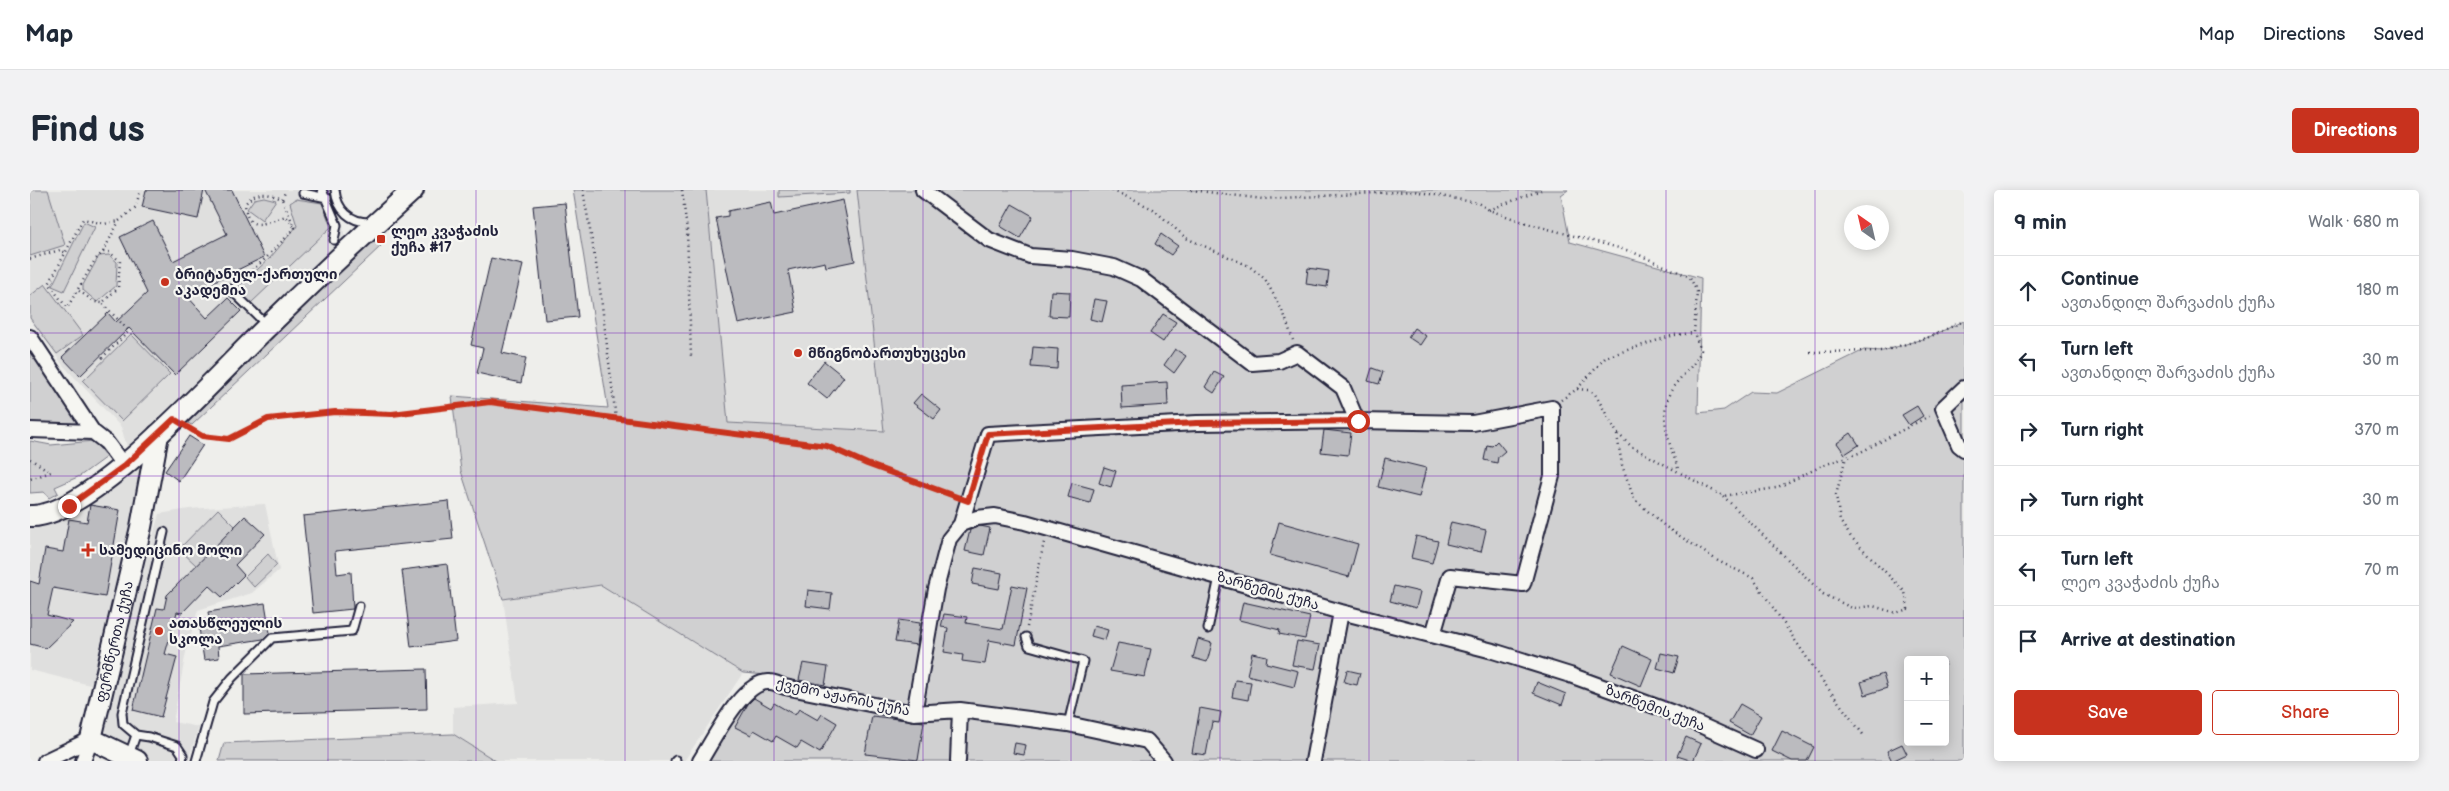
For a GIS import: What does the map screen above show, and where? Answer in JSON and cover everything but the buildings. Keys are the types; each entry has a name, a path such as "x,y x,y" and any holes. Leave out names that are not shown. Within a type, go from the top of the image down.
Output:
{"main road":[{"path":"30,516 69,506 124,466 398,202"},
{"name":"ფერმწერთა ქუჩა","path":"91,739 141,527 158,435"},
{"path":"91,739 132,760"}],"street":[{"path":"923,190 990,240 1030,256 1072,258 1105,265 1141,279 1252,363 1279,361 1297,353 1343,388 1358,421"},
{"path":"30,337 93,432 107,444 124,466"},
{"path":"1964,388 1943,408 1959,445 1964,449"},
{"path":"914,713 936,589 949,539 961,524 988,434 1197,423 1358,421 1474,423 1552,408 1552,476 1522,584 1450,576 1434,635"},
{"path":"30,430 70,433 93,432"},
{"name":"ზარწემის ქუჩა","path":"961,524 977,518 995,516 1047,528 1341,612 1434,635 1570,676 1671,712 1756,750"},
{"path":"1313,761 1341,612"},
{"name":"ქვემო აჟარის ქუჩა","path":"700,761 742,696 755,686 770,682 785,687 914,713 960,710 1068,724 1147,741 1164,761"},
{"path":"958,761 960,710"},
{"path":"45,761 91,739"},
{"path":"83,761 91,739"}],"lane":[{"path":"322,190 337,225 334,240"},
{"path":"336,190 338,204 343,211"},
{"path":"303,193 326,198 352,218 362,222 374,222 398,202"},
{"path":"230,289 268,326"},
{"path":"164,532 122,713 123,724 136,735 149,736 177,746 183,755 182,761"},
{"path":"1208,629 1219,577"},
{"path":"196,761 213,702 232,678 272,638 352,631 359,606"},
{"path":"1026,637 1030,646 1083,661 1068,724"},
{"path":"132,760 136,735"}],"path":[{"path":"119,221 104,224 83,219 49,284 67,308 79,291 94,260 103,252 119,221 136,207 140,190"},
{"path":"286,190 282,200 295,228"},
{"path":"583,190 599,281 616,419"},
{"path":"682,190 687,230 691,356"},
{"path":"1112,190 1153,209 1186,238 1249,266 1265,279 1284,314 1297,353"},
{"path":"1191,190 1262,199 1414,191 1478,203 1489,210 1526,223 1630,251 1690,277 1697,292 1694,333 1701,350 1696,362 1676,382 1666,408 1664,424 1679,471"},
{"path":"1489,210 1541,190"},
{"path":"282,200 259,193 251,197 245,204 246,215 252,224 258,225 286,216 295,228"},
{"path":"230,289 295,228"},
{"path":"30,258 60,250 66,254"},
{"path":"102,303 118,288 120,261 109,252 103,252"},
{"path":"79,291 95,302 102,303 129,330 102,358"},
{"path":"1810,352 1883,351 1929,337 1964,321"},
{"path":"1552,408 1577,388 1606,357 1674,335 1694,333"},
{"path":"1577,388 1588,390 1595,394 1617,433 1632,447 1723,496 1823,594 1852,608 1873,606 1896,613 1908,609 1905,592 1851,537 1840,520 1836,495 1846,457"},
{"path":"174,419 202,436 229,439 268,419 335,412 392,414 490,402 827,446 867,464 968,501"},
{"path":"1723,496 1776,488 1859,453 1943,408"},
{"path":"1617,433 1622,465 1634,499 1666,527 1718,561 1753,578 1840,706 1866,736"},
{"path":"30,459 51,472 30,479"},
{"path":"1026,637 1047,528"}],"shaded area":[{"name":"ბრიტანულ-ქართული აკადემია","path":"30,190 331,190 343,223 344,234 340,245 127,447 121,427 62,364 30,320"},
{"path":"30,190 48,190 65,245 30,256"},
{"path":"573,190 706,190 728,423 884,431 857,190 1568,190 1561,195 1570,242 1701,278 1698,413 1724,410 1751,392 1777,393 1864,350 1883,351 1929,337 1964,321 1964,761 706,761 745,697 755,691 785,687 778,676 743,673 601,585 503,599 461,471 452,396 608,408"},
{"name":"მწიგნობართუხუცესი","path":"706,190 857,190 884,431 728,423"},
{"path":"779,190 850,190 850,193 779,197"},
{"path":"264,197 276,200 262,220 247,209 254,199"},
{"path":"296,199 322,203 331,227 251,303 235,290 270,258 297,226 290,203"},
{"path":"84,222 95,227 64,291 52,286"},
{"path":"373,240 381,246 192,425 182,421"},
{"path":"109,255 117,262 116,286 97,302 83,290 83,285 99,256"},
{"path":"45,284 83,335 57,354 30,318 30,296"},
{"path":"131,334 170,374 122,421 83,381"},
{"path":"30,345 82,425 30,423"},
{"path":"158,435 102,688 30,670 30,516 36,516"},
{"path":"30,441 51,445 94,441 106,457 80,476 55,487 58,493 49,498 44,492 30,493"},
{"name":"ათასწლეულის სკოლა","path":"265,504 279,570 252,593 198,610 186,652 173,722 199,727 188,761 152,761 120,751 104,739 108,698 159,514 189,509"},
{"path":"218,509 235,526 197,566 179,549"},
{"path":"268,554 277,565 254,587 245,577"},
{"path":"601,585 743,673 684,761 496,761 453,734 453,707 518,703 503,599"},
{"path":"453,734 496,761 219,761 224,743"}],"place":[{"name":"ლეო კვაჭაძის ქუჩა #17","path":"381,239"},
{"name":"ბრიტანულ-ქართული აკადემია","path":"165,282"},
{"name":"მწიგნობართუხუცესი","path":"798,353"},
{"name":"სამედიცინო მოლი","path":"88,550"},
{"name":"ათასწლეულის სკოლა","path":"159,631"}],"route":[{"path":"69,506 124,466 174,419 202,436 229,439 268,419 335,412 392,414 490,402 827,446 867,464 968,501 988,434 1197,423 1358,421"}]}
